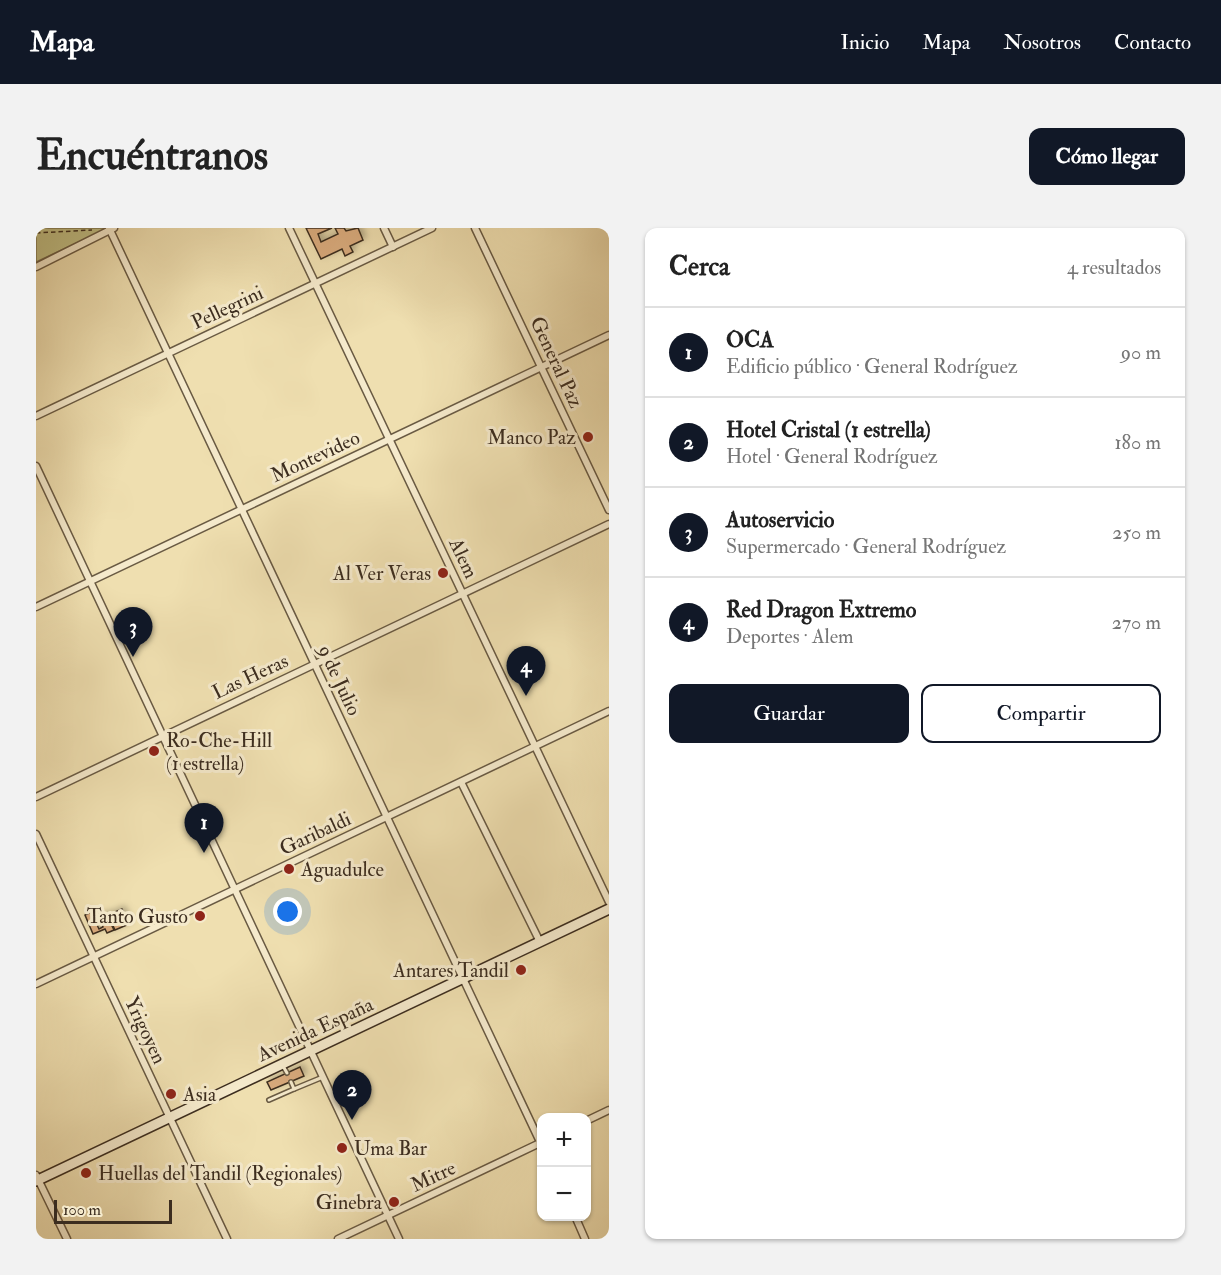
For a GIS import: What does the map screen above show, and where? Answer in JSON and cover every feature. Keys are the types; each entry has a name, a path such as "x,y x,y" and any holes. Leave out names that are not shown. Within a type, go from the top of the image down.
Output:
{"main road":[{"name":"Avenida España","path":"37,1179 168,1117 285,1069 311,1051 609,909"}],"street":[{"name":"Alem","path":"289,228 609,902"},
{"path":"384,228 393,247"},
{"name":"Pellegrini","path":"36,417 432,228"},
{"name":"General Paz","path":"475,228 609,510"},
{"path":"36,267 111,229"},
{"name":"9 de Julio","path":"111,229 537,1136"},
{"name":"Montevideo","path":"36,607 609,335"},
{"path":"36,466 399,1239"},
{"name":"Las Heras","path":"36,796 609,524"},
{"name":"Garibaldi","path":"36,984 609,711"},
{"path":"461,782 540,942"},
{"name":"Yrigoyen","path":"36,834 227,1239"},
{"path":"591,1119 609,1110"},
{"name":"Mitre","path":"338,1239 537,1146"},
{"path":"37,1179 67,1239"},
{"path":"577,1221 585,1239"}],"lane":[{"path":"269,1100 323,1077"},
{"path":"291,1082 294,1089"}],"path":[{"path":"36,233 93,230"}],"shaded area":[{"path":"36,228 103,228 104,230 36,262"}],"building":[{"path":"306,228 332,228 318,234 321,242 338,234 335,228 344,228 346,231 358,228 363,240 350,246 353,252 345,256 342,249 321,259"},
{"path":"122,909 129,924 115,930 108,915"},
{"path":"91,912 99,929 103,927 99,917 106,914 114,930 107,933 105,929 93,934 85,915"},
{"path":"300,1067 304,1076 271,1090 267,1082"}],"place":[{"name":"Manco Paz","path":"588,437"},
{"name":"Al Ver Veras","path":"443,573"},
{"name":"Autoservicio","path":"133,657"},
{"name":"Red Dragon Extremo","path":"526,696"},
{"name":"Ro-Che-Hill (1 estrella)","path":"154,751"},
{"name":"OCA","path":"204,853"},
{"name":"Aguadulce","path":"289,869"},
{"name":"Tanto Gusto","path":"200,916"},
{"name":"Antares Tandil","path":"521,970"},
{"name":"Asia","path":"171,1094"},
{"name":"Hotel Cristal (1 estrella)","path":"352,1120"},
{"name":"Uma Bar","path":"342,1148"},
{"name":"Huellas del Tandil (Regionales)","path":"86,1173"},
{"name":"Ginebra","path":"394,1202"}]}
